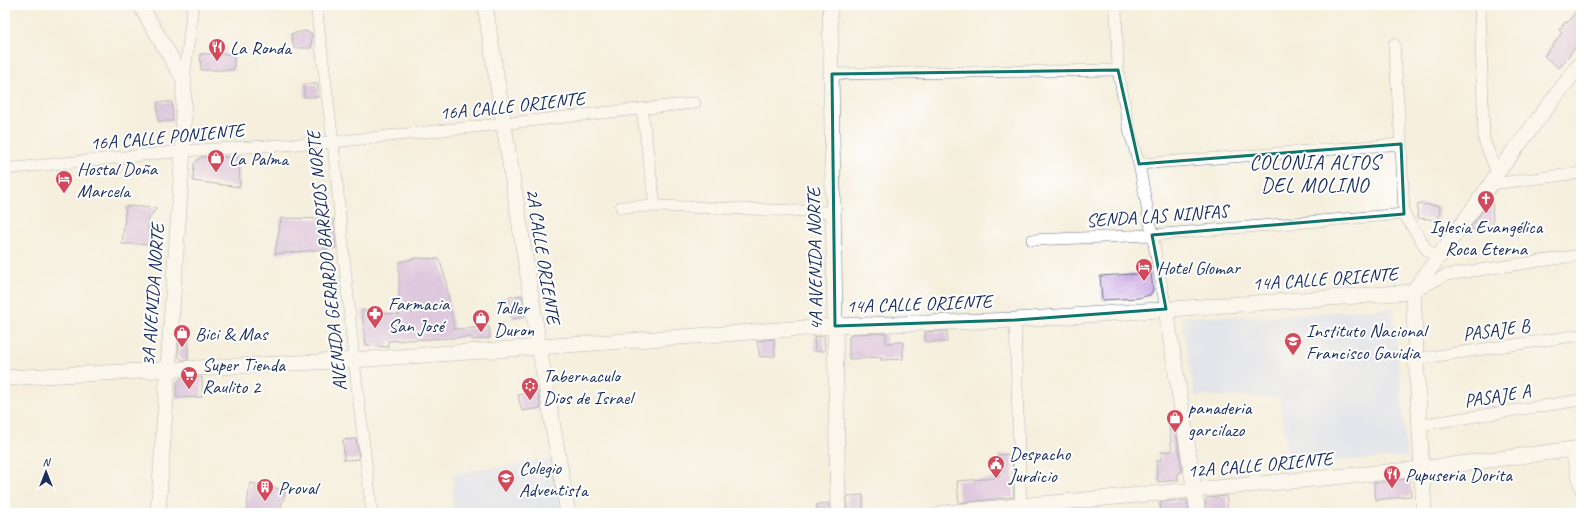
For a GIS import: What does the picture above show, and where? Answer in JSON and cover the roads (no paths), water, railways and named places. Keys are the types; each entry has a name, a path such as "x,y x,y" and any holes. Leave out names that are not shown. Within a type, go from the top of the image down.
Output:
{"street":[{"path":"140,5 184,80"},
{"name":"3A AVENIDA NORTE","path":"158,513 183,151 184,80 192,5"},
{"name":"AVENIDA GERARDO BARRIOS NORTE","path":"316,5 333,142 354,360 372,513"},
{"name":"2A CALLE ORIENTE","path":"485,5 539,346 568,513"},
{"name":"4A AVENIDA NORTE","path":"830,5 838,513"},
{"path":"1116,5 1118,70 1130,133 1139,164 1166,309 1198,513"},
{"path":"1480,7 1484,140 1494,179 1581,173"},
{"path":"1394,44 1404,214 1426,250 1438,258"},
{"name":"14A CALLE ORIENTE","path":"1414,292 1494,179 1581,63"},
{"path":"832,74 1118,70"},
{"name":"16A CALLE ORIENTE","path":"333,142 695,103"},
{"path":"642,109 655,206"},
{"name":"16A CALLE PONIENTE","path":"5,169 183,151 333,142"},
{"path":"1139,164 1401,144"},
{"path":"621,207 655,206 834,209"},
{"name":"SENDA LAS NINFAS","path":"1032,240 1152,235 1404,214"},
{"name":"14A CALLE ORIENTE","path":"5,378 354,360 835,326 1015,320 1414,292 1446,275 1581,255"},
{"path":"1414,292 1424,513"},
{"path":"1015,320 1021,510"},
{"name":"PASAJE B","path":"1416,359 1581,335"},
{"name":"PASAJE A","path":"1419,425 1581,400"},
{"path":"1575,448 1581,490"},
{"name":"12A CALLE ORIENTE","path":"943,513 1021,510 1194,490 1421,469 1575,448"}],"place":[{"name":"La Ronda","path":"217,62"},
{"name":"La Palma","path":"216,173"},
{"name":"Hostal Doña Marcela","path":"64,194"},
{"name":"Iglesia Evangélica Roca Eterna","path":"1486,214"},
{"name":"Hotel Glomar","path":"1144,282"},
{"name":"Farmacia San José","path":"375,329"},
{"name":"Taller Duron","path":"481,333"},
{"name":"Bici & Mas","path":"182,348"},
{"name":"Instituto Nacional Francisco Gavidia","path":"1293,356"},
{"name":"Super Tienda Raulito 2","path":"189,390"},
{"name":"Tabernaculo Dios de Israel","path":"530,401"},
{"name":"panaderia garcilazo","path":"1175,433"},
{"name":"Despacho Jurdicio","path":"996,479"},
{"name":"Pupuseria Dorita","path":"1392,489"},
{"name":"Colegio Adventista","path":"506,493"},
{"name":"Proval","path":"265,502"}],"district":[{"name":"COLONIA ALTOS DEL MOLINO","path":"1315,174"}]}
